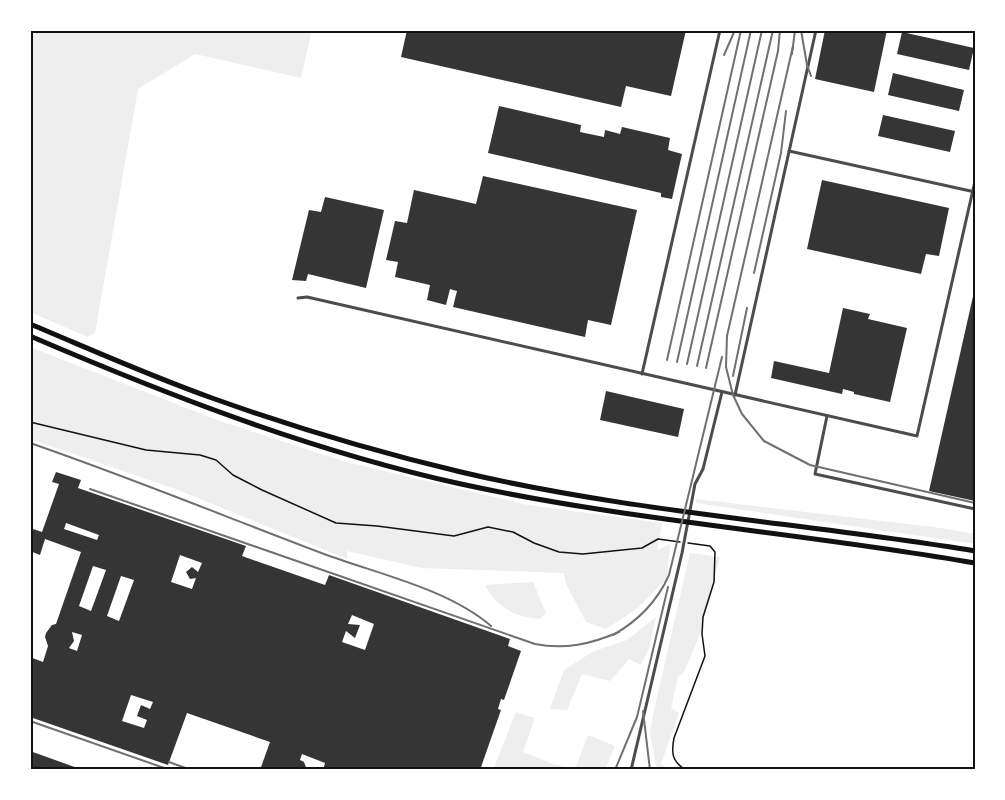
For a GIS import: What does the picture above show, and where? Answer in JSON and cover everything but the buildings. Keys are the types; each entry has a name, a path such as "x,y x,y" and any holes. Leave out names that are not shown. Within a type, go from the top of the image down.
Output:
{"highway":[{"path":"30,324 210,397 282,423 372,450 463,472 536,487 711,515 852,532 975,551"},
{"path":"30,336 201,406 284,435 364,459 461,483 538,499 926,554 975,563"}],"street":[{"path":"642,374 720,30"},
{"path":"735,395 816,30"},
{"path":"789,151 974,192"},
{"path":"298,298 306,297 917,436 975,181"},
{"path":"631,770 682,553 695,484 703,469 722,392"},
{"path":"826,416 815,474 975,509"}],"path":[{"path":"30,422 146,450 200,455 216,460 233,475 336,523 454,536 488,527 513,532 559,552 584,554 642,548 658,538 664,539"},
{"path":"686,770 674,761 671,751 705,656 702,634 703,617 714,582 715,552 710,546 697,544"}],"shaded area":[{"path":"30,30 312,30 301,78 195,54 138,89 95,333 88,337 30,312"},
{"path":"30,347 220,421 346,462 528,505 662,523 657,550 670,544 667,578 638,608 606,629 586,622 566,584 564,573 422,568 347,551 347,559 178,490 30,439"},
{"path":"696,499 941,528 975,534 975,544 696,503"},
{"path":"690,553 720,557 700,634 684,672 678,677 671,708 679,713 661,764 670,770 657,770 650,734"},
{"path":"533,582 546,613 539,619 507,610 489,593 485,585"},
{"path":"656,617 649,649 641,665 629,659 610,681 582,674 567,710 550,709 564,670 594,651 627,640"},
{"path":"516,712 535,718 523,752 575,770 493,770"},
{"path":"588,735 615,746 605,770 575,770"}],"railway":[{"path":"724,55 735,30"},
{"path":"667,360 741,30"},
{"path":"677,362 751,30"},
{"path":"687,364 762,30"},
{"path":"697,366 773,30"},
{"path":"706,368 778,51 780,30"},
{"path":"792,54 795,30"},
{"path":"801,30 811,76"},
{"path":"793,46 727,336 726,367 733,395 742,414 764,441 810,465 975,503"},
{"path":"754,273 781,153 786,111"},
{"path":"733,376 747,308"},
{"path":"613,635 631,624 646,610 659,594 669,575 722,357"},
{"path":"30,443 324,554 434,592 474,613 491,626"},
{"path":"90,489 535,644 578,645 619,632"},
{"path":"615,770 637,717 668,587"},
{"path":"643,711 650,770"},
{"path":"30,721 170,770"},
{"path":"169,762 191,770"}]}
